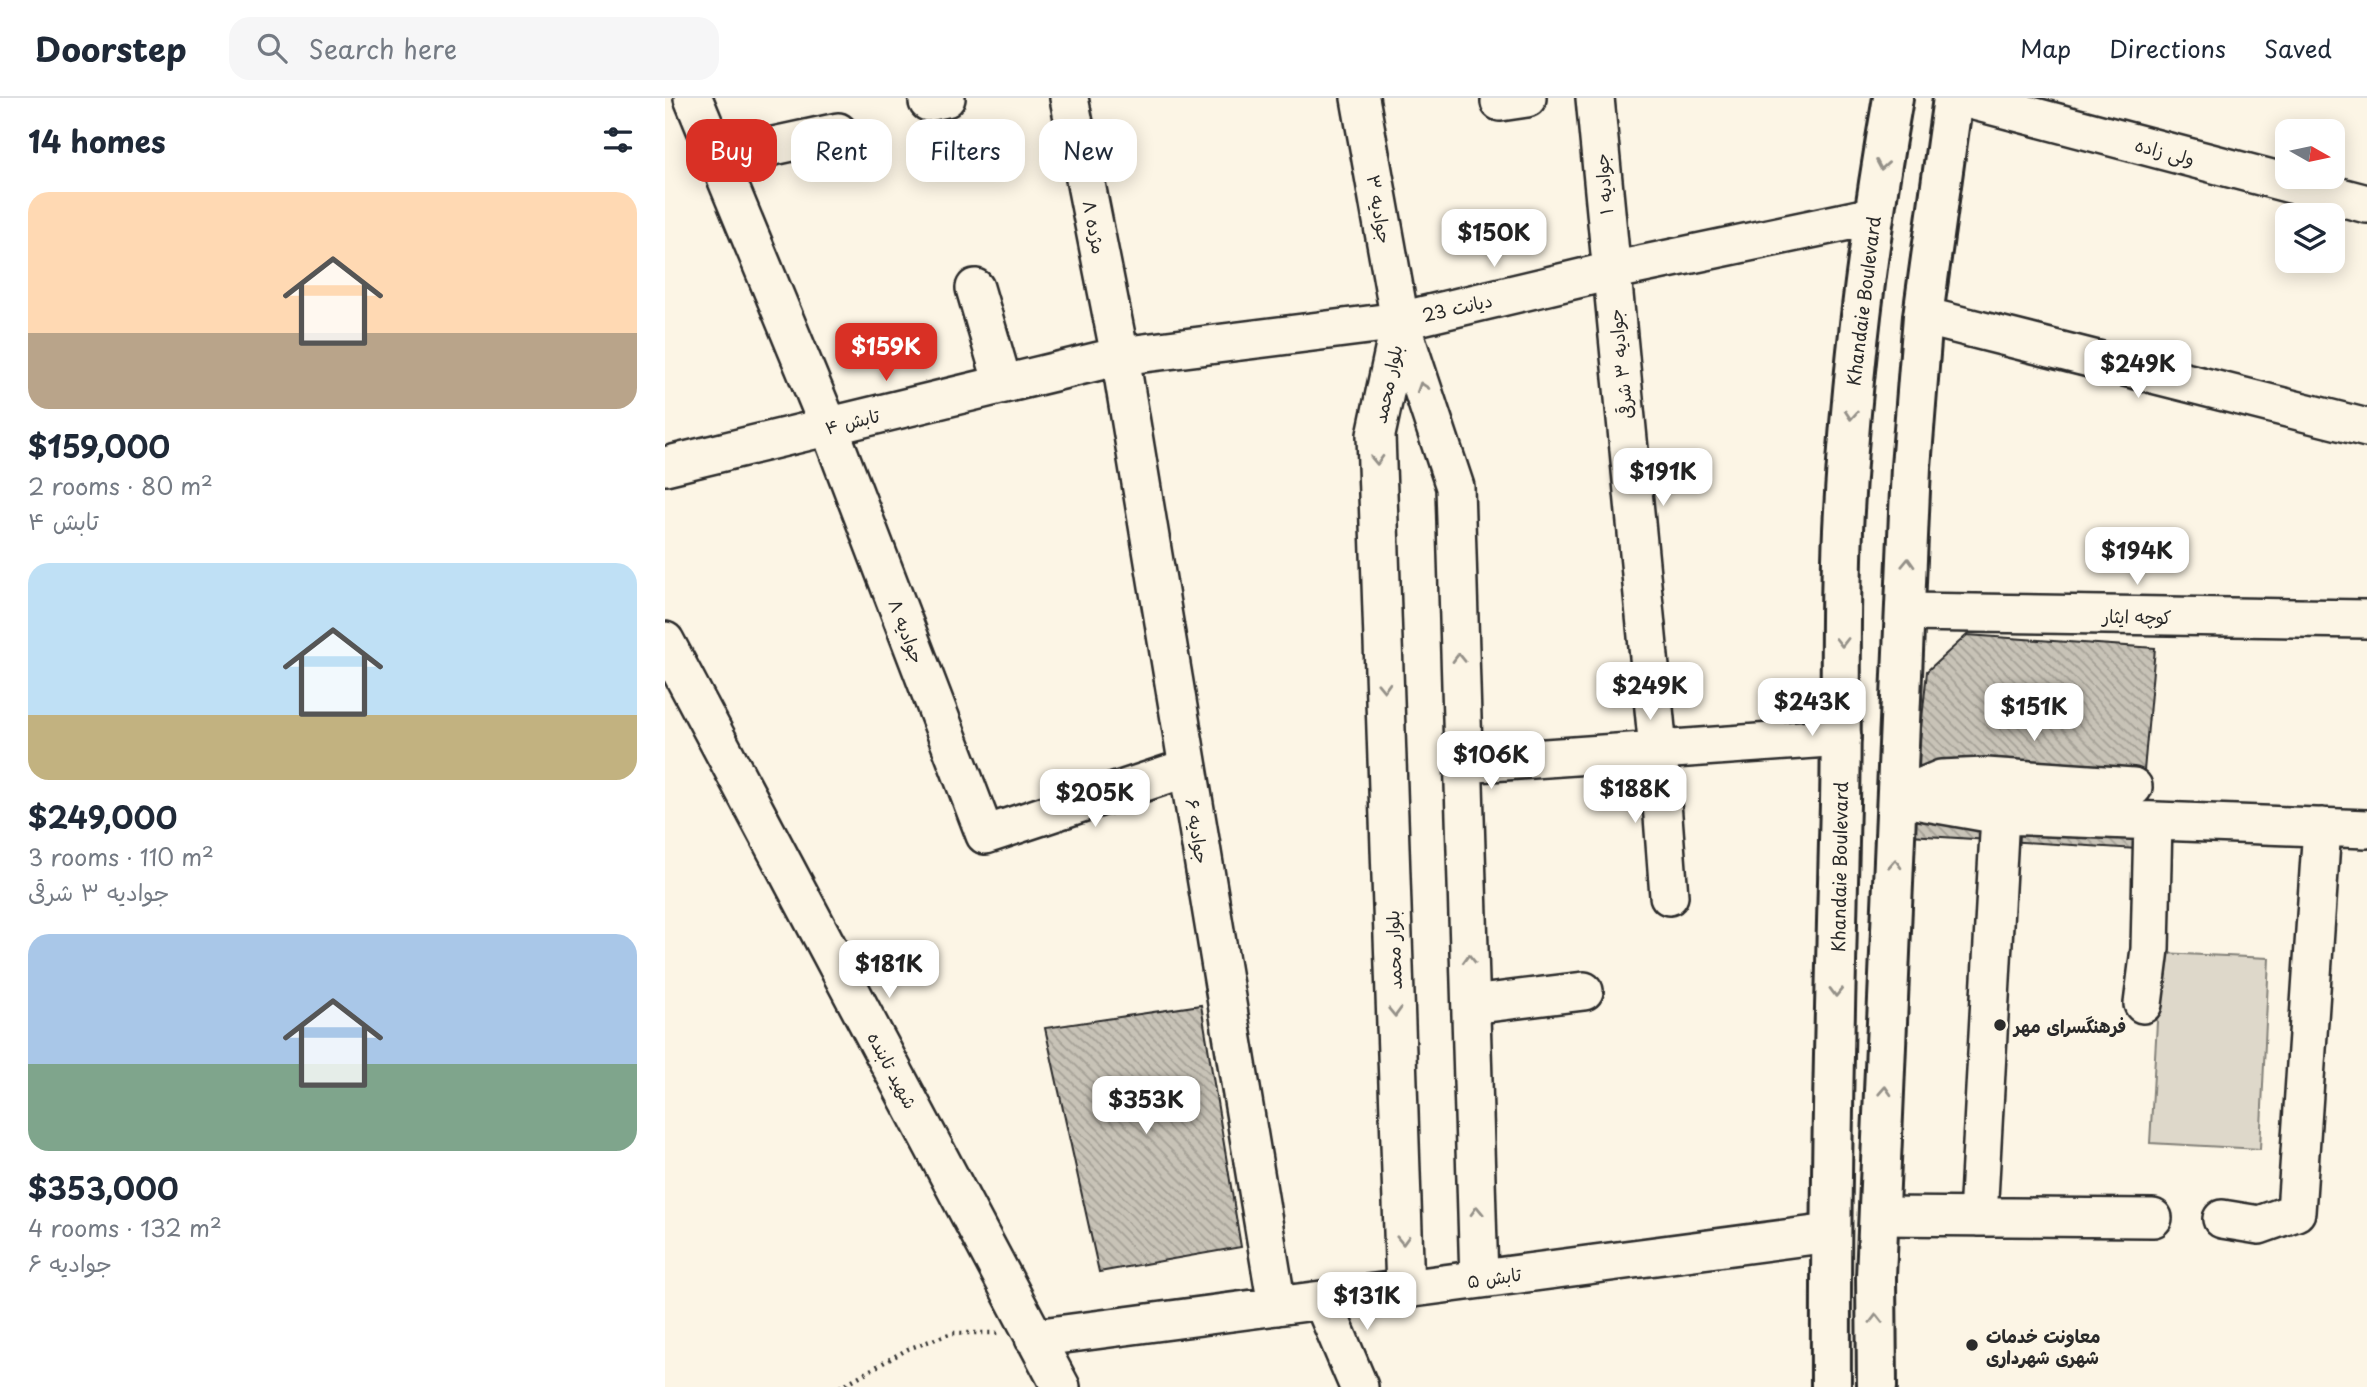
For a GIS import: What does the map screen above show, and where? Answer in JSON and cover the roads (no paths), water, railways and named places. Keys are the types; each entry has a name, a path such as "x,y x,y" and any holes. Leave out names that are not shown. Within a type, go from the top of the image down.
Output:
{"main road":[{"name":"Khandaie Boulevard","path":"1831,1387 1830,1233 1842,737 1843,532 1853,373 1873,216 1893,98"},
{"path":"1877,1387 1876,1277 1911,467 1923,316 1953,98"}],"street":[{"name":"جوادیه ۸","path":"693,98 702,119"},
{"name":"مژده ۸","path":"1069,98 1120,356"},
{"name":"جوادیه ۳","path":"1360,98 1400,321"},
{"name":"جوادیه ۱","path":"1595,98 1611,271"},
{"name":"ولی زاده","path":"1963,98 2367,204"},
{"name":"جوادیه ۸","path":"728,182 829,427 985,835 1187,768"},
{"name":"دیانت 23","path":"1120,356 1400,321 1611,271 1873,216"},
{"name":"جوادیه ۳ شرقی","path":"1611,271 1658,750 1669,896"},
{"path":"975,288 1003,384"},
{"path":"1923,316 2367,428"},
{"name":"بلوار محمد","path":"1400,321 1455,487 1479,1279"},
{"name":"بلوار محمد","path":"1400,321 1376,435 1405,1290"},
{"name":"تابش ۴","path":"665,466 1120,356"},
{"name":"جوادیه ۶","path":"1120,356 1277,1307"},
{"name":"کوچه ایثار","path":"1906,612 2367,619"},
{"name":"شهید تابنده","path":"665,641 738,774 1061,1387"},
{"path":"1462,765 1842,737"},
{"path":"1898,797 1941,779 1986,778 2133,787"},
{"path":"1898,797 2000,815 2367,829"},
{"path":"1978,1216 2000,815"},
{"path":"2143,1004 2150,949 2153,821"},
{"path":"2223,1219 2259,1225 2295,1212 2322,827"},
{"path":"1471,1005 1584,990"},
{"path":"1879,1216 2153,1218"},
{"name":"تابش ۵","path":"1034,1338 1830,1233"},
{"path":"1322,1300 1359,1387"}],"place":[{"name":"فرهنگسرای مهر","path":"2000,1025"},
{"name":"معاونت خدمات شهری شهرداری","path":"1972,1345"}]}
